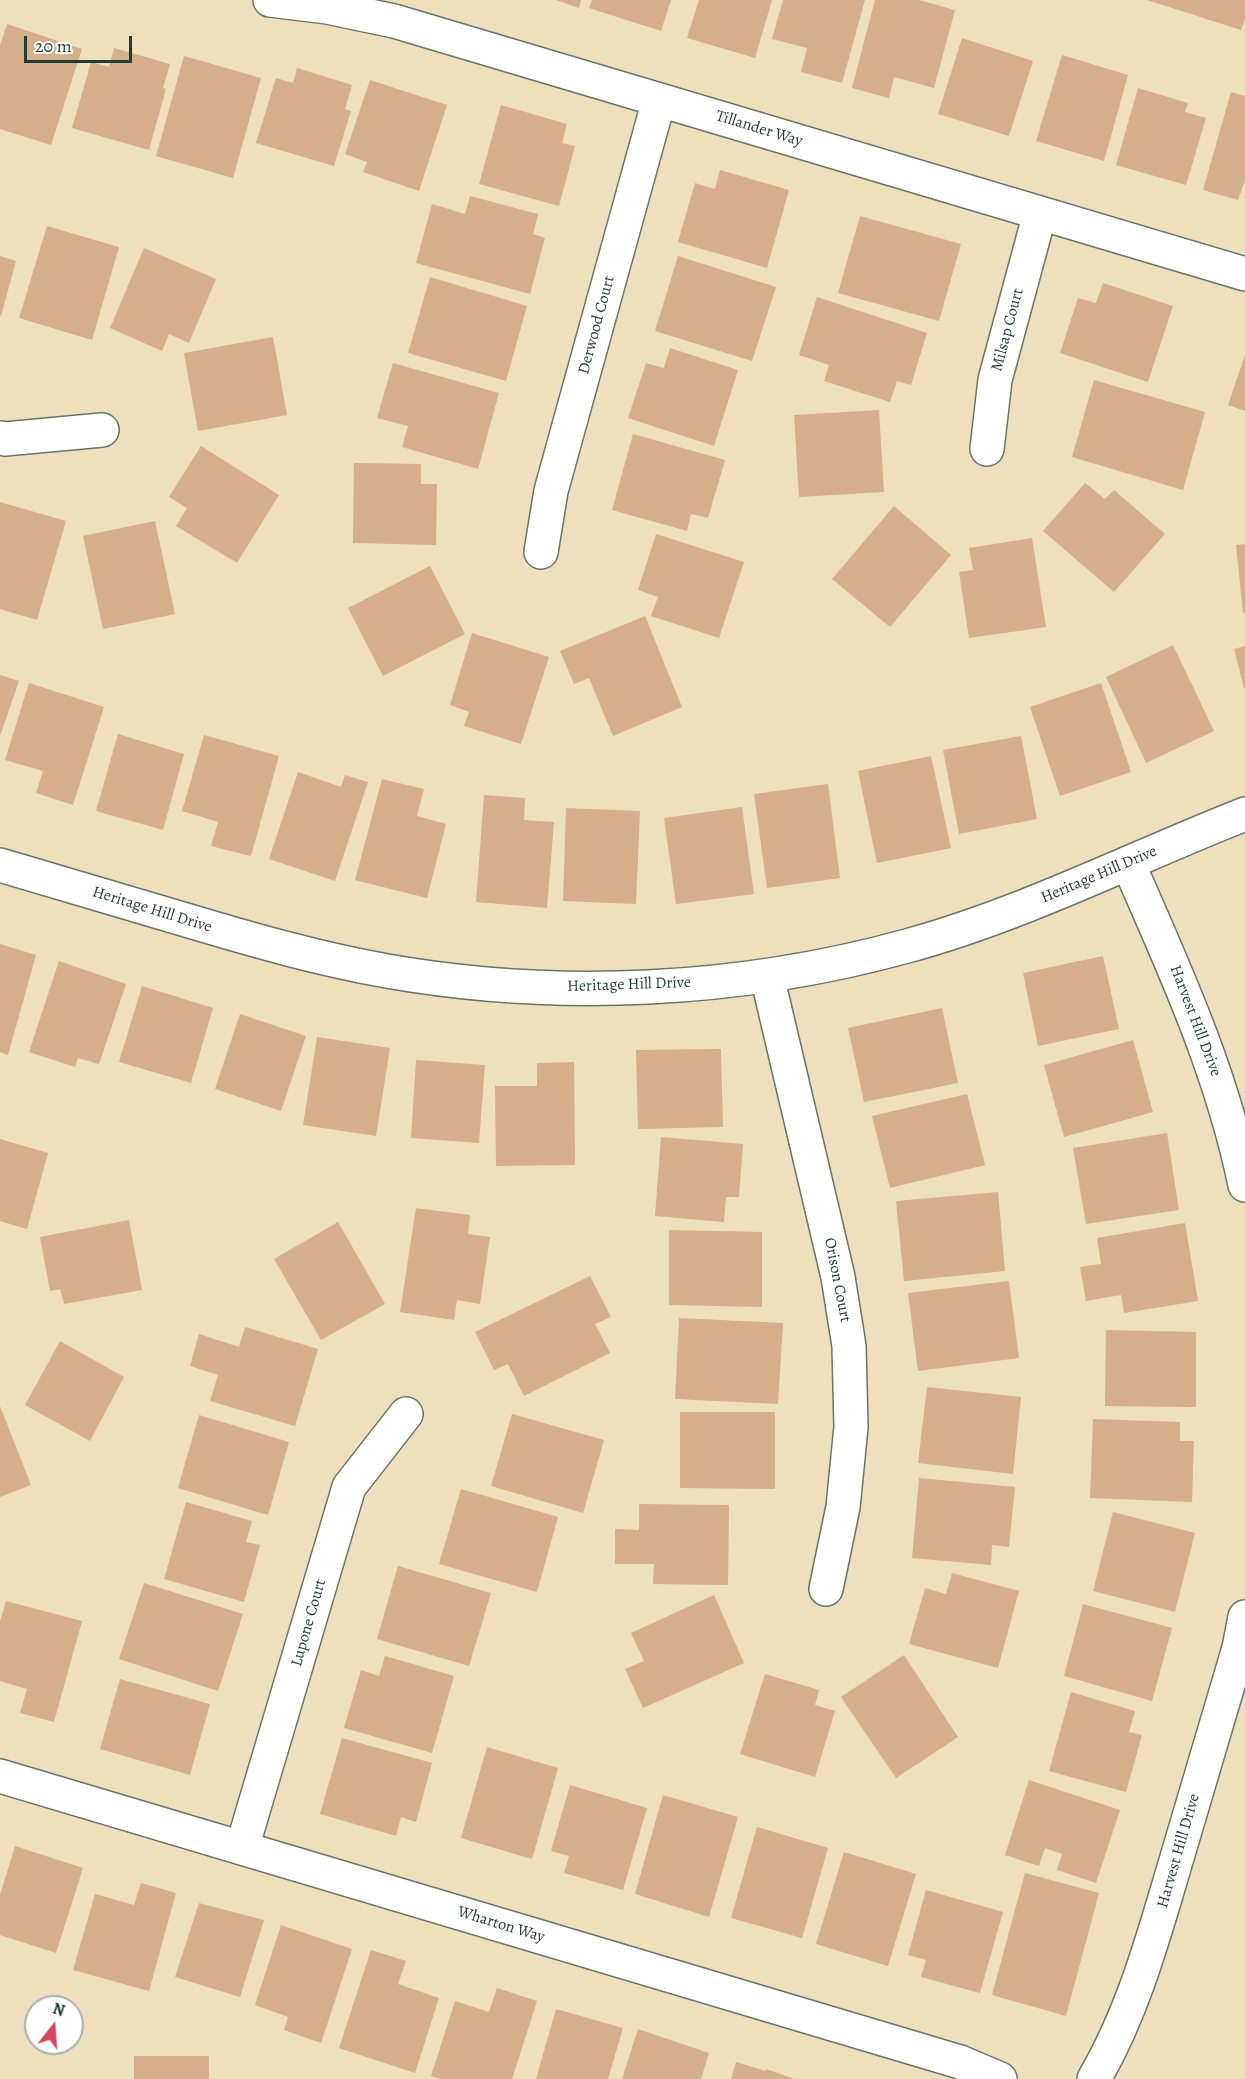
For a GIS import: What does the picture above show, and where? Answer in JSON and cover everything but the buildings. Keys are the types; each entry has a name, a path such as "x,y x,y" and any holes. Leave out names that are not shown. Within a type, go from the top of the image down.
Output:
{"street":[{"name":"Tillander Way","path":"270,0 327,7 393,21 1245,274"},
{"name":"Derwood Court","path":"541,552 551,491 659,99"},
{"name":"Milsap Court","path":"987,450 995,380 1040,213"},
{"path":"0,438 102,430"},
{"name":"Heritage Hill Drive","path":"0,865 288,950 388,972 492,985 596,988 680,985 805,970 918,943 1007,914 1245,814"},
{"name":"Harvest Hill Drive","path":"1128,863 1193,1010 1214,1068 1238,1147 1245,1185"},
{"name":"Orison Court","path":"767,976 838,1277 849,1346 851,1426 843,1507 826,1589"},
{"name":"Lupone Court","path":"243,1848 349,1487 406,1414"},
{"name":"Harvest Hill Drive","path":"1094,2079 1128,2012 1148,1957 1239,1648 1245,1617"},
{"name":"Wharton Way","path":"0,1776 960,2062 1000,2079"}]}
